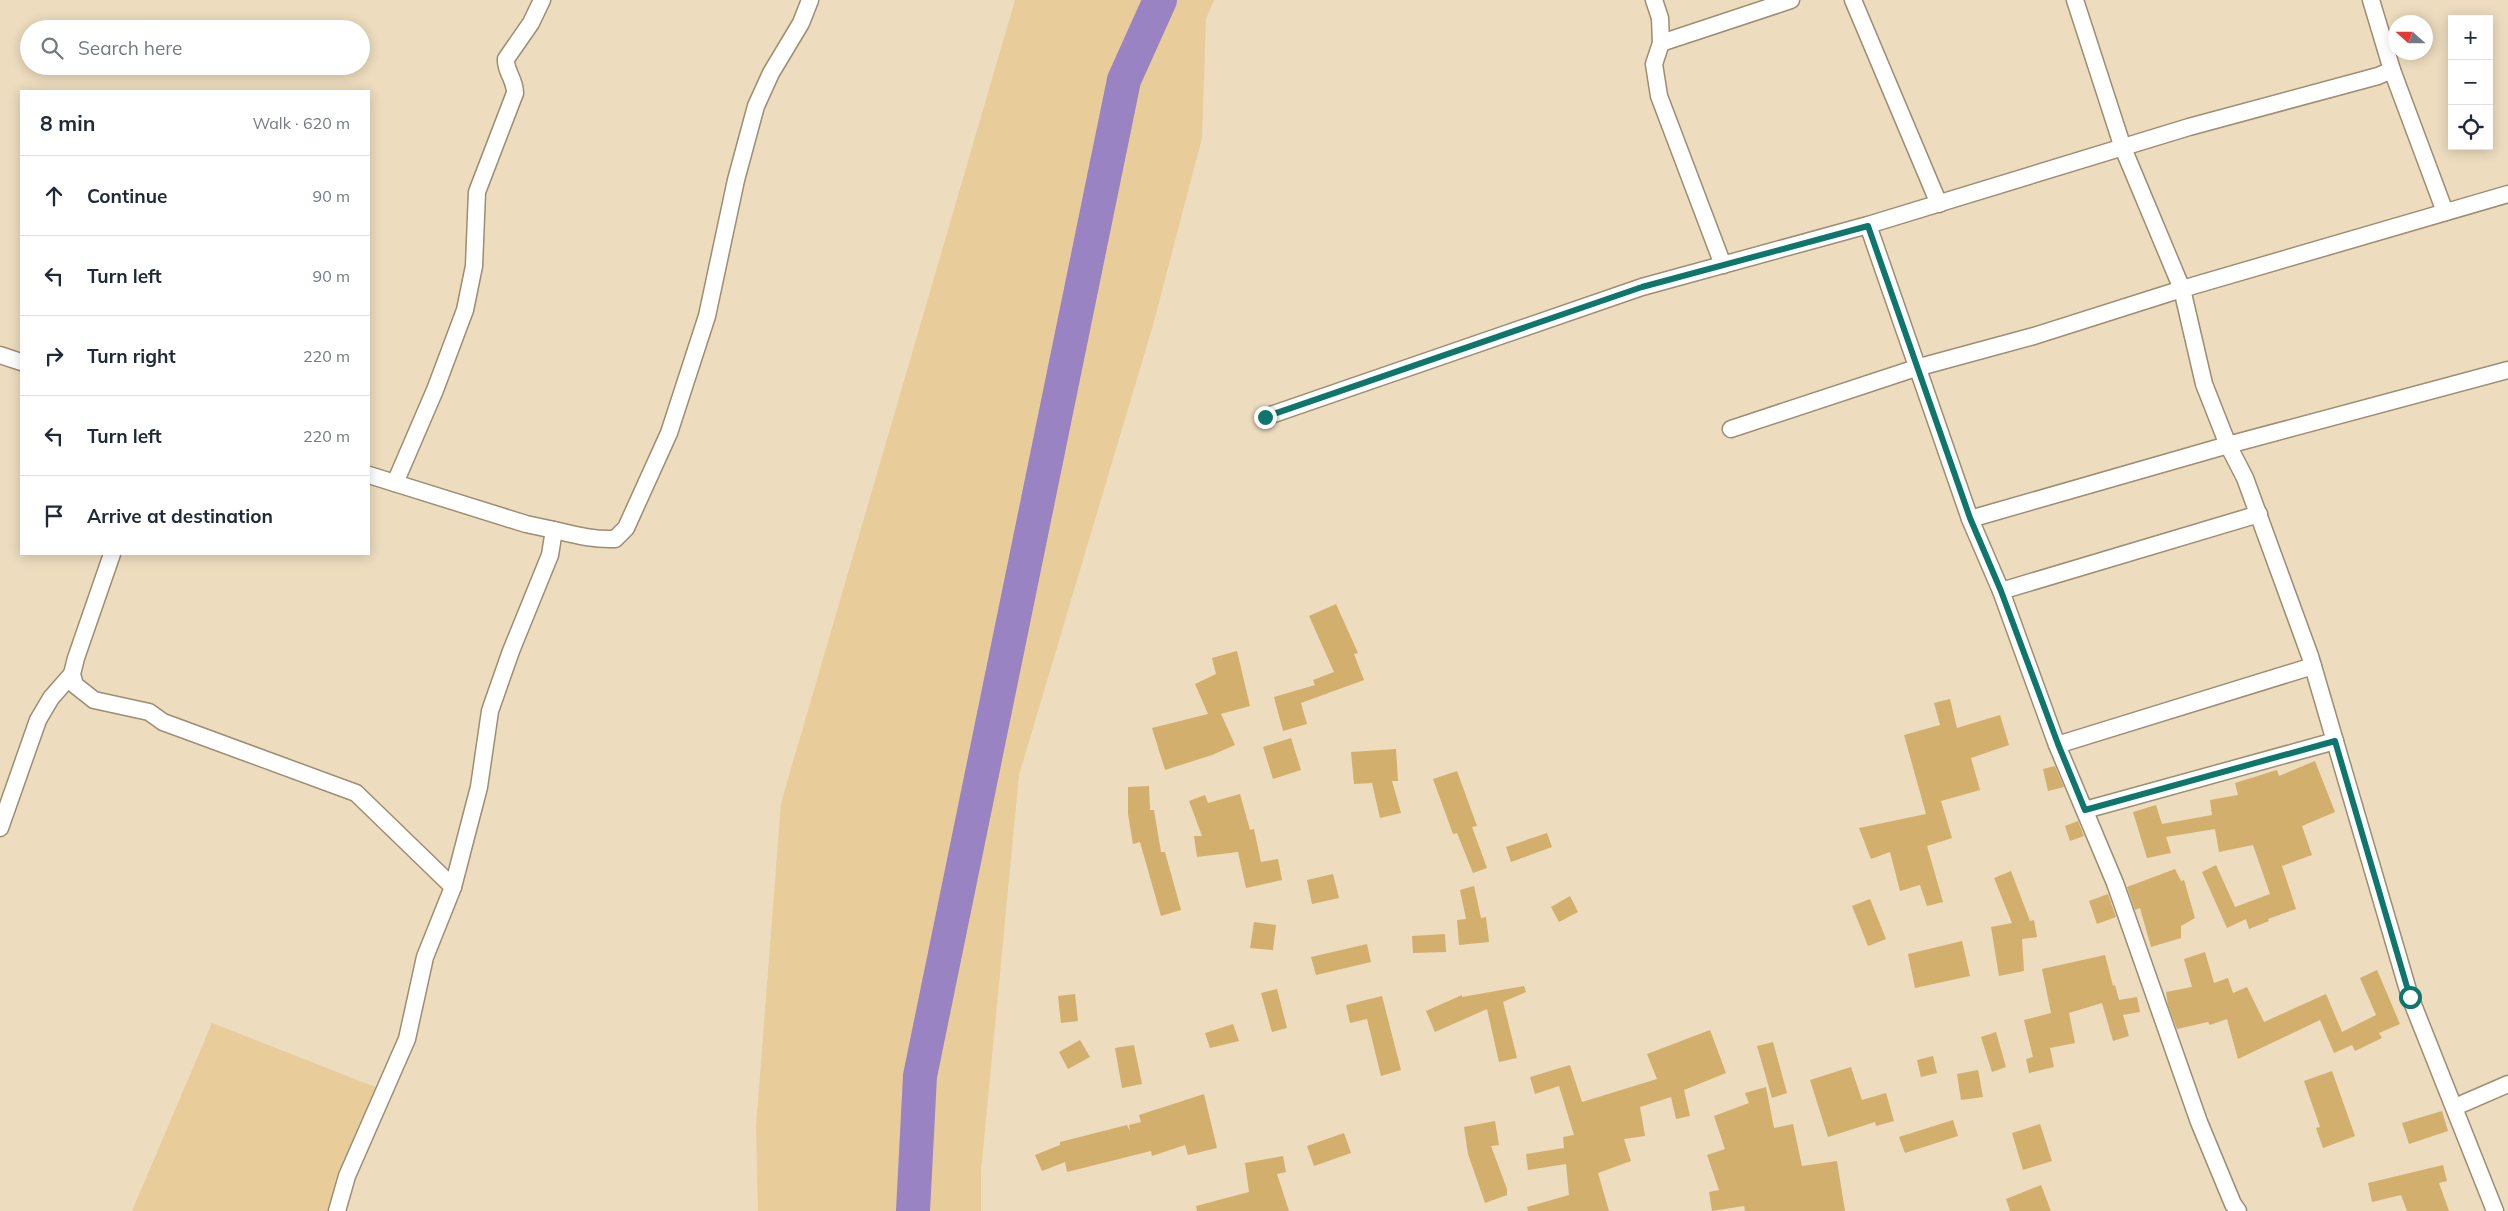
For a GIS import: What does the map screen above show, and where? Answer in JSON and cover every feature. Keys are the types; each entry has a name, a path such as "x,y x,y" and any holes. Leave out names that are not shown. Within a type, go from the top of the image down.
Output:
{"street":[{"path":"395,483 435,390 466,310 474,266 477,192 515,94 515,82 506,64 506,59 531,23 542,0"},
{"path":"370,476 526,524 591,539 615,539 626,528 669,434 707,316 736,180 756,106 771,72 801,22 810,0"},
{"path":"1654,0 1660,18 1661,43 1654,64 1659,96 1723,265"},
{"path":"1661,43 1790,0"},
{"path":"1853,0 1939,204"},
{"path":"2075,0 2123,148 2182,289 2204,384 2228,445 2246,478 2313,666 2410,997 2495,1211"},
{"path":"2372,0 2392,70 2445,212"},
{"path":"1265,417 1642,287 1868,226 2123,148 2378,76 2392,70"},
{"path":"1731,429 1916,368 2034,336 2182,289 2508,194"},
{"path":"1868,226 1916,368 1970,518 2001,591 2058,744 2115,883 2199,1122 2233,1204 2238,1211"},
{"path":"0,355 20,362"},
{"path":"1970,518 2228,445 2508,370"},
{"path":"2001,591 2259,514"},
{"path":"337,1211 347,1176 407,1039 425,957 453,887 479,787 490,711 511,651 550,555 554,530"},
{"path":"0,828 38,720 51,698 72,674 112,555"},
{"path":"2058,744 2313,666"},
{"path":"72,674 75,685 94,700 149,712 163,722 356,793 453,887"},
{"path":"2085,810 2335,741"},
{"path":"2455,1107 2508,1084"}],"shaded area":[{"path":"1015,0 1214,0 1206,19 1202,138 1153,325 1019,775 981,1171 981,1211 758,1211 756,1127 781,803"},
{"path":"212,1023 383,1090 343,1211 132,1211"}],"building":[{"path":"1336,604 1358,653 1354,654 1364,680 1301,703 1307,724 1283,731 1274,697 1315,685 1313,680 1334,672 1309,616"},
{"path":"1237,651 1250,706 1221,714 1235,745 1212,755 1165,770 1152,728 1208,714 1195,684 1216,674 1212,658"},
{"path":"1950,699 1957,728 2000,715 2009,745 1971,758 1980,790 1941,801 1952,838 1927,846 1943,902 1927,906 1920,885 1900,891 1890,852 1871,859 1859,828 1926,814 1904,735 1940,725 1934,703"},
{"path":"1291,738 1301,770 1273,779 1263,747"},
{"path":"1396,749 1398,781 1392,781 1401,813 1380,818 1372,783 1354,784 1351,752"},
{"path":"2315,761 2335,812 2302,826 2312,855 2282,866 2296,909 2268,919 2269,921 2249,929 2246,919 2227,928 2202,872 2216,865 2235,907 2270,894 2253,845 2219,852 2215,829 2166,837 2171,853 2147,858 2133,812 2156,805 2162,824 2212,815 2210,800 2238,795 2235,783 2277,770 2279,776"},
{"path":"2055,766 2064,787 2048,791 2043,769"},
{"path":"1457,771 1477,826 1472,827 1487,868 1473,873 1457,833 1453,834 1433,779"},
{"path":"1149,786 1150,810 1154,810 1161,852 1165,852 1181,910 1161,916 1140,842 1133,844 1128,814 1128,787"},
{"path":"1240,794 1250,830 1254,829 1261,862 1278,859 1282,880 1246,888 1238,852 1197,857 1194,836 1202,836 1189,801 1205,795 1208,803"},
{"path":"2078,821 2084,836 2070,841 2065,826"},
{"path":"1547,833 1552,847 1511,862 1506,847"},
{"path":"2175,869 2181,881 2184,880 2195,918 2181,926 2181,938 2151,947 2140,908 2135,910 2127,887"},
{"path":"2011,871 2030,921 2034,920 2037,937 2022,939 2024,971 1999,976 1991,927 2012,923 1994,878"},
{"path":"1333,874 1339,898 1312,904 1307,880"},
{"path":"1474,886 1481,918 1486,917 1489,942 1459,945 1457,920 1466,919 1460,890"},
{"path":"2108,894 2116,917 2097,924 2089,901"},
{"path":"1570,896 1578,912 1559,922 1551,907"},
{"path":"1870,899 1886,939 1868,946 1852,906"},
{"path":"1254,922 1276,925 1273,950 1250,948"},
{"path":"1445,934 1446,952 1413,953 1412,936"},
{"path":"1962,941 1970,976 1915,988 1908,954"},
{"path":"1367,944 1371,962 1316,975 1311,957"},
{"path":"2205,952 2214,983 2228,978 2233,993 2247,987 2264,1022 2326,994 2342,1032 2376,1015 2360,978 2377,970 2400,1024 2379,1033 2382,1038 2355,1051 2352,1045 2334,1053 2320,1020 2238,1059 2227,1019 2210,1025 2208,1022 2177,1029 2168,1005 2166,992 2192,987 2184,959"},
{"path":"2105,955 2113,986 2115,985 2119,1000 2137,997 2140,1012 2123,1015 2129,1036 2113,1041 2102,1003 2069,1013 2075,1043 2050,1048 2054,1067 2029,1073 2026,1059 2033,1057 2024,1020 2051,1013 2042,969"},
{"path":"1524,986 1526,992 1503,1002 1517,1058 1499,1062 1487,1009 1435,1032 1426,1011 1462,995 1462,997"},
{"path":"1277,989 1287,1028 1272,1032 1261,993"},
{"path":"1075,994 1078,1021 1061,1023 1058,996"},
{"path":"1382,996 1401,1070 1381,1076 1367,1019 1350,1023 1346,1005"},
{"path":"1233,1024 1239,1041 1210,1048 1205,1033"},
{"path":"1710,1030 1726,1073 1684,1090 1690,1116 1676,1119 1671,1097 1640,1107 1645,1136 1624,1139 1631,1161 1598,1173 1609,1211 1528,1211 1527,1207 1569,1195 1566,1164 1528,1170 1526,1154 1564,1148 1563,1137 1574,1135 1559,1086 1535,1094 1530,1077 1570,1065 1582,1102 1657,1079 1647,1054"},
{"path":"1996,1032 2006,1067 1992,1072 1981,1037"},
{"path":"1080,1040 1090,1057 1068,1069 1059,1052"},
{"path":"1773,1042 1787,1093 1772,1098 1757,1046"},
{"path":"1134,1045 1142,1084 1122,1088 1115,1048"},
{"path":"1933,1056 1937,1073 1921,1077 1917,1060"},
{"path":"1851,1067 1862,1100 1886,1093 1894,1121 1876,1126 1875,1122 1828,1137 1810,1080"},
{"path":"1978,1070 1983,1097 1961,1100 1957,1074"},
{"path":"2332,1071 2355,1136 2323,1148 2316,1128 2320,1127 2304,1081"},
{"path":"1766,1087 1774,1128 1793,1124 1802,1166 1837,1161 1845,1211 1745,1211 1744,1206 1712,1211 1709,1192 1719,1190 1707,1155 1725,1149 1714,1116 1749,1103 1745,1093"},
{"path":"1204,1094 1217,1148 1188,1155 1185,1145 1152,1156 1151,1151 1067,1172 1065,1162 1042,1171 1035,1155 1060,1145 1060,1142 1127,1125 1130,1131 1129,1125 1141,1122 1139,1115"},
{"path":"2442,1111 2448,1131 2409,1144 2402,1123"},
{"path":"1953,1120 1958,1136 1905,1153 1899,1137"},
{"path":"1495,1121 1499,1145 1491,1146 1507,1189 1507,1195 1485,1203 1468,1154 1464,1127"},
{"path":"2040,1124 2052,1161 2023,1170 2012,1133"},
{"path":"1344,1133 1351,1153 1314,1166 1307,1146"},
{"path":"1283,1156 1286,1172 1277,1174 1289,1211 1197,1211 1196,1206 1249,1192 1245,1163"},
{"path":"2443,1165 2447,1181 2439,1183 2449,1211 2407,1211 2401,1195 2372,1202 2368,1183"},
{"path":"2041,1185 2051,1211 2010,1211 2006,1199"}],"waterway":[{"path":"913,1211 920,1076 1124,80 1160,0"}],"route":[{"path":"1265,417 1642,287 1868,226 1916,368 1970,518 2001,591 2058,744 2085,810 2335,741 2410,997"}]}
